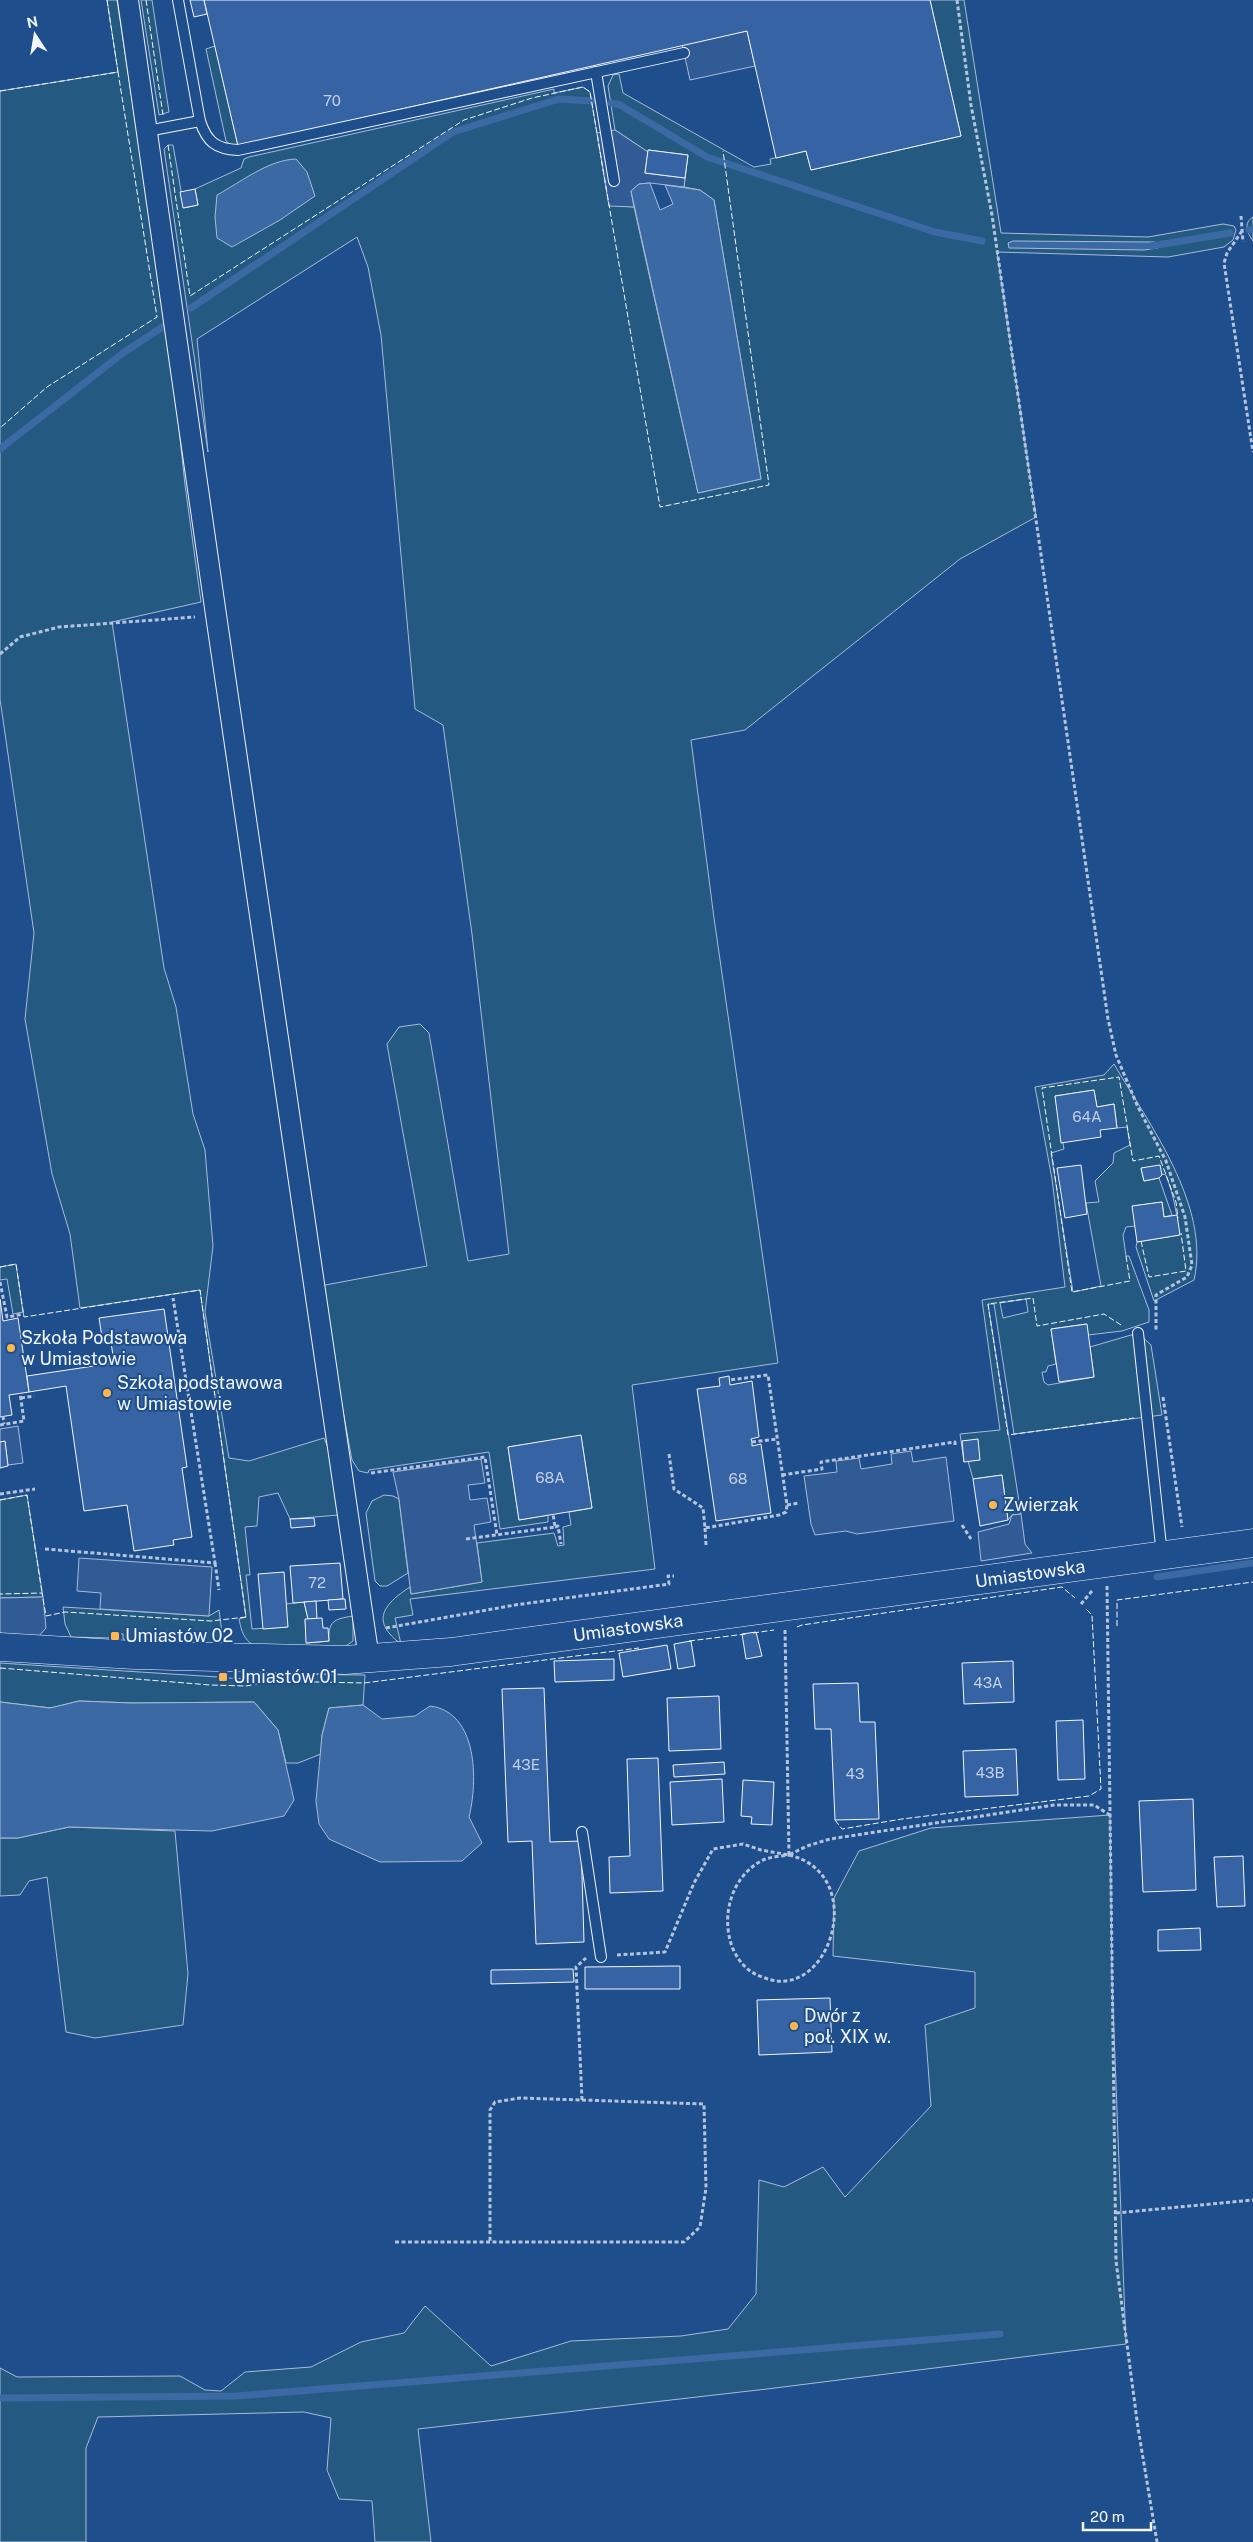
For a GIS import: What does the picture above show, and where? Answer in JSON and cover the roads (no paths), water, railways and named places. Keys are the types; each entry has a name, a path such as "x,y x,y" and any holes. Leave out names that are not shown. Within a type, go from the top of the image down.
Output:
{"main road":[{"name":"Umiastowska","path":"0,1648 134,1655 369,1659 451,1652 1253,1543"}],"street":[{"path":"128,0 369,1659"}],"lane":[{"path":"178,0 200,121 204,134 212,144 223,149 238,150 684,53"},
{"path":"596,72 614,180"},
{"path":"147,131 200,121"},
{"path":"1138,1333 1175,1554"},
{"path":"582,1832 601,1956"}],"waterway":[{"path":"191,308 453,132 559,99 592,101"},
{"path":"611,103 620,105 707,157 935,232 982,241"},
{"path":"1249,230 1253,229"},
{"path":"1151,246 1230,233"},
{"path":"0,449 123,353 167,324"},
{"path":"1157,1577 1253,1563"},
{"path":"0,2398 237,2396 1000,2334"}],"place":[{"name":"Szkoła Podstawowa w Umiastowie","path":"11,1348"},
{"name":"Szkoła podstawowa w Umiastowie","path":"107,1393"},
{"name":"Zwierzak","path":"993,1505"},
{"name":"Umiastów 02","path":"115,1636"},
{"name":"Umiastów 01","path":"223,1677"},
{"name":"Dwór z poł. XIX w.","path":"794,2026"}]}
